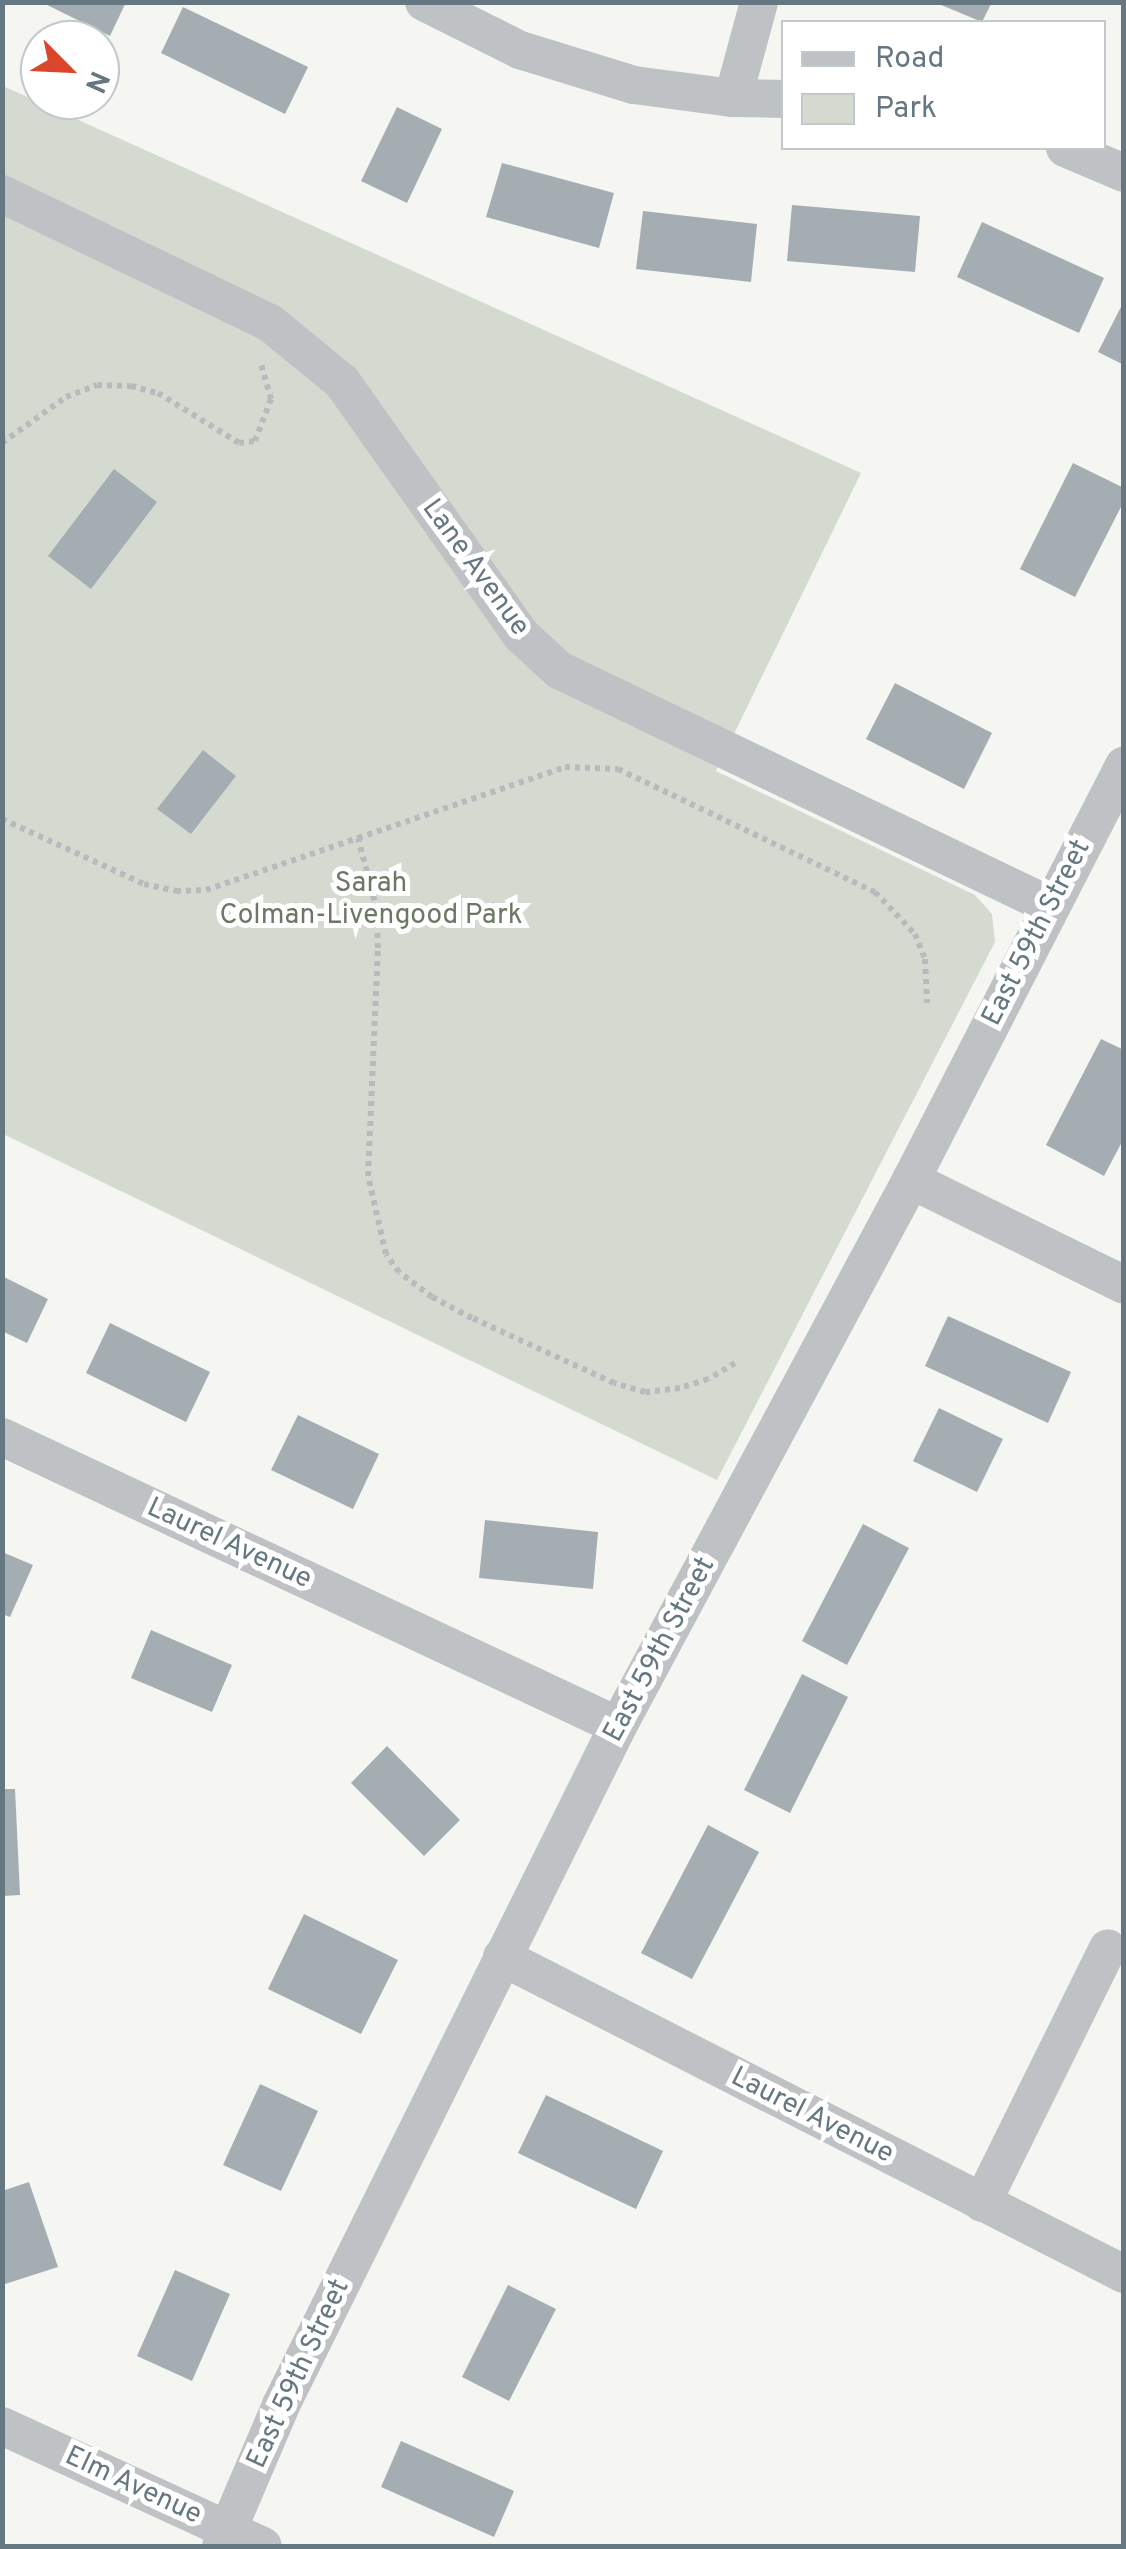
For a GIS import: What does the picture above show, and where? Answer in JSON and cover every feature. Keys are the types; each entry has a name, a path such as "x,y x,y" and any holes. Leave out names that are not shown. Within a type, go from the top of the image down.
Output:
{"street":[{"path":"424,2 520,50 634,85 733,98 781,99"},
{"path":"733,98 760,2"},
{"path":"1070,150 1124,173"},
{"name":"Lane Avenue","path":"2,194 270,323 342,382 521,635 559,670 1051,906"},
{"name":"East 59th Street","path":"225,2538 280,2405 618,1726 911,1180 1124,765"},
{"path":"911,1180 1124,1285"},
{"name":"Laurel Avenue","path":"2,1438 618,1726"},
{"path":"982,2203 1108,1948"},
{"name":"Laurel Avenue","path":"502,1957 1124,2274"},
{"name":"Elm Avenue","path":"2,2426 225,2538 263,2546"}],"path":[{"path":"2,443 66,396 96,385 132,386 158,393 239,443 255,441 271,398 260,360"},
{"path":"2,819 144,884 176,892 206,890 565,767 618,769 875,892 915,934 925,959 927,1004"},
{"path":"358,838 377,910 368,1176 386,1254 399,1272 432,1297 614,1382 645,1392 694,1384 735,1363"}],"green space":[{"name":"Sarah Colman-Livengood Park","path":"3,86 20,94 20,120 78,120 861,473 716,771 975,895 992,914 995,942 717,1480 3,1134"}],"building":[{"path":"41,2 126,2 118,20 78,20"},
{"path":"934,2 992,2 983,20"},
{"path":"183,7 308,67 285,114 161,53"},
{"path":"397,107 442,129 407,203 361,181"},
{"path":"502,163 614,193 599,248 486,217"},
{"path":"792,205 920,216 915,272 787,261"},
{"path":"643,211 757,224 751,282 636,269"},
{"path":"982,222 1104,278 1079,333 957,277"},
{"path":"1124,301 1124,365 1098,352"},
{"path":"1073,463 1124,488 1124,501 1075,597 1020,569"},
{"path":"114,469 157,502 91,589 48,556"},
{"path":"895,683 992,733 964,789 866,739"},
{"path":"203,750 236,776 191,834 157,809"},
{"path":"1101,1039 1124,1050 1124,1138 1104,1176 1046,1145"},
{"path":"2,1276 48,1299 27,1343 2,1331"},
{"path":"948,1316 1071,1372 1048,1423 925,1366"},
{"path":"110,1323 210,1372 186,1422 86,1373"},
{"path":"939,1408 1003,1439 977,1492 913,1461"},
{"path":"298,1415 379,1454 353,1509 271,1470"},
{"path":"485,1520 598,1532 593,1589 479,1578"},
{"path":"863,1524 909,1548 847,1665 802,1641"},
{"path":"2,1552 33,1565 10,1617 2,1614"},
{"path":"151,1630 232,1665 212,1712 131,1678"},
{"path":"802,1674 848,1697 790,1813 744,1790"},
{"path":"387,1746 460,1820 424,1856 351,1783"},
{"path":"2,1789 15,1789 20,1895 2,1896"},
{"path":"708,1825 759,1852 692,1979 641,1953"},
{"path":"304,1914 398,1960 361,2034 268,1989"},
{"path":"260,2084 318,2111 281,2191 223,2165"},
{"path":"546,2095 663,2151 636,2209 518,2153"},
{"path":"29,2182 58,2267 2,2285 2,2191"},
{"path":"175,2270 230,2294 192,2381 137,2356"},
{"path":"508,2285 556,2309 509,2401 462,2377"},
{"path":"401,2441 514,2491 494,2537 381,2487"}]}
